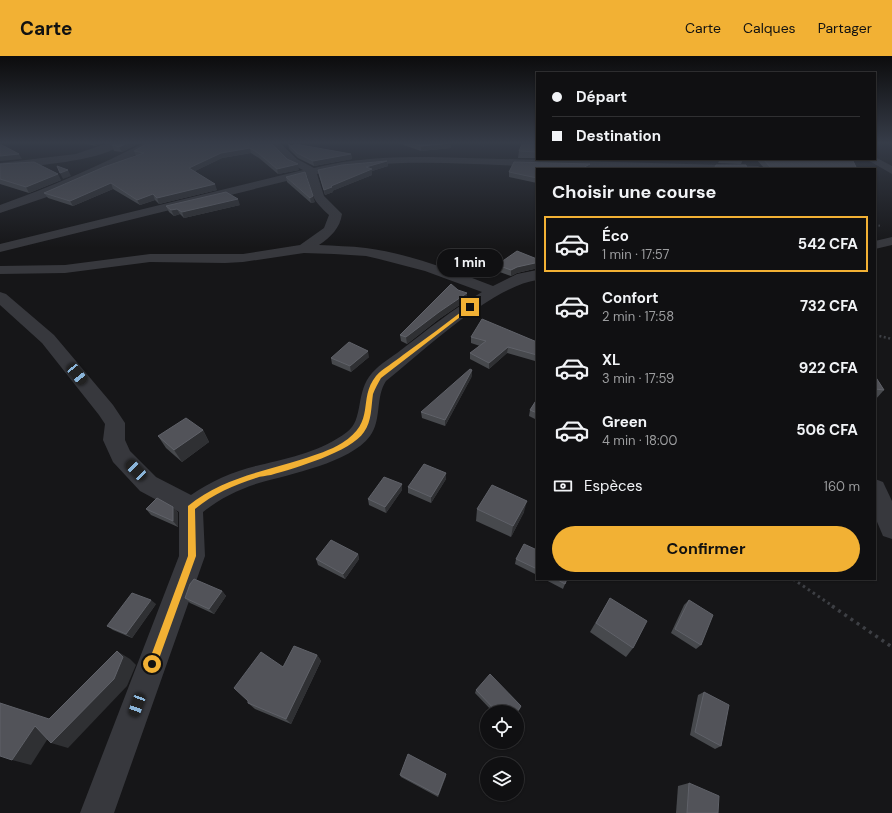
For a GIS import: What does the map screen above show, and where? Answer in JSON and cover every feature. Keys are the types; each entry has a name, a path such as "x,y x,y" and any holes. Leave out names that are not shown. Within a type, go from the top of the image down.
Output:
{"street":[{"path":"0,209 43,194 82,177"},
{"path":"0,248 150,210 289,177"},
{"path":"304,249 329,232 335,220 336,214 319,198 314,189 313,177"},
{"path":"876,245 892,241"},
{"path":"0,270 65,269 150,258 243,258 304,249 366,252 382,255 430,268 493,291"},
{"path":"191,508 206,496 224,487 258,474 271,472 316,457 344,445 362,431 368,415 370,393 379,376 493,291 523,277 536,275"},
{"path":"0,297 48,339 106,410 115,423 114,440 121,456 148,484 185,503 191,508 192,556 97,813"},
{"path":"876,492 892,528"}],"path":[{"path":"876,335 892,339"},
{"path":"794,580 892,647"}],"building":[{"path":"0,177 50,177 26,187 0,179"},
{"path":"80,177 204,177 215,184 157,198 153,194 137,200 111,183 70,201 44,193"},
{"path":"286,177 307,177 313,196 310,198"},
{"path":"320,177 352,177 331,186 332,187 324,190"},
{"path":"226,192 238,199 182,212 177,209 171,210 166,206"},
{"path":"517,251 536,259 535,263 511,270 497,265"},
{"path":"451,284 458,290 467,293 406,337 400,335"},
{"path":"482,319 536,342 536,355 508,347 489,363 470,353 486,341 471,337"},
{"path":"349,342 368,351 350,366 331,358"},
{"path":"470,369 472,370 445,420 421,412"},
{"path":"876,378 884,390 876,389"},
{"path":"536,401 536,413 530,410"},
{"path":"186,418 203,430 174,450 158,436"},
{"path":"424,464 446,473 431,497 408,487"},
{"path":"384,477 402,484 385,507 368,499"},
{"path":"492,485 527,501 513,526 477,509"},
{"path":"157,498 173,507 173,521 146,509"},
{"path":"331,540 358,554 343,574 316,559"},
{"path":"524,544 536,550 536,569 516,559"},
{"path":"194,579 222,591 209,609 185,598 190,584"},
{"path":"558,580 567,580 565,584"},
{"path":"132,593 151,600 126,634 107,626"},
{"path":"610,598 647,621 633,648 596,623"},
{"path":"689,600 713,615 701,645 675,629"},
{"path":"294,646 317,655 286,719 248,703 248,701 234,688 261,652 283,667"},
{"path":"117,651 123,657 114,679 51,743 35,726 12,760 0,756 0,703 49,719"},
{"path":"490,674 520,705 490,705 476,690"},
{"path":"704,692 729,705 721,746 695,732"},
{"path":"408,754 446,774 438,795 400,775"},
{"path":"689,783 719,796 718,813 687,813"}],"route":[{"path":"152,664 192,556 191,508 206,496 224,487 258,474 271,472 316,457 344,445 362,431 368,415 370,393 379,376 470,307"}]}
